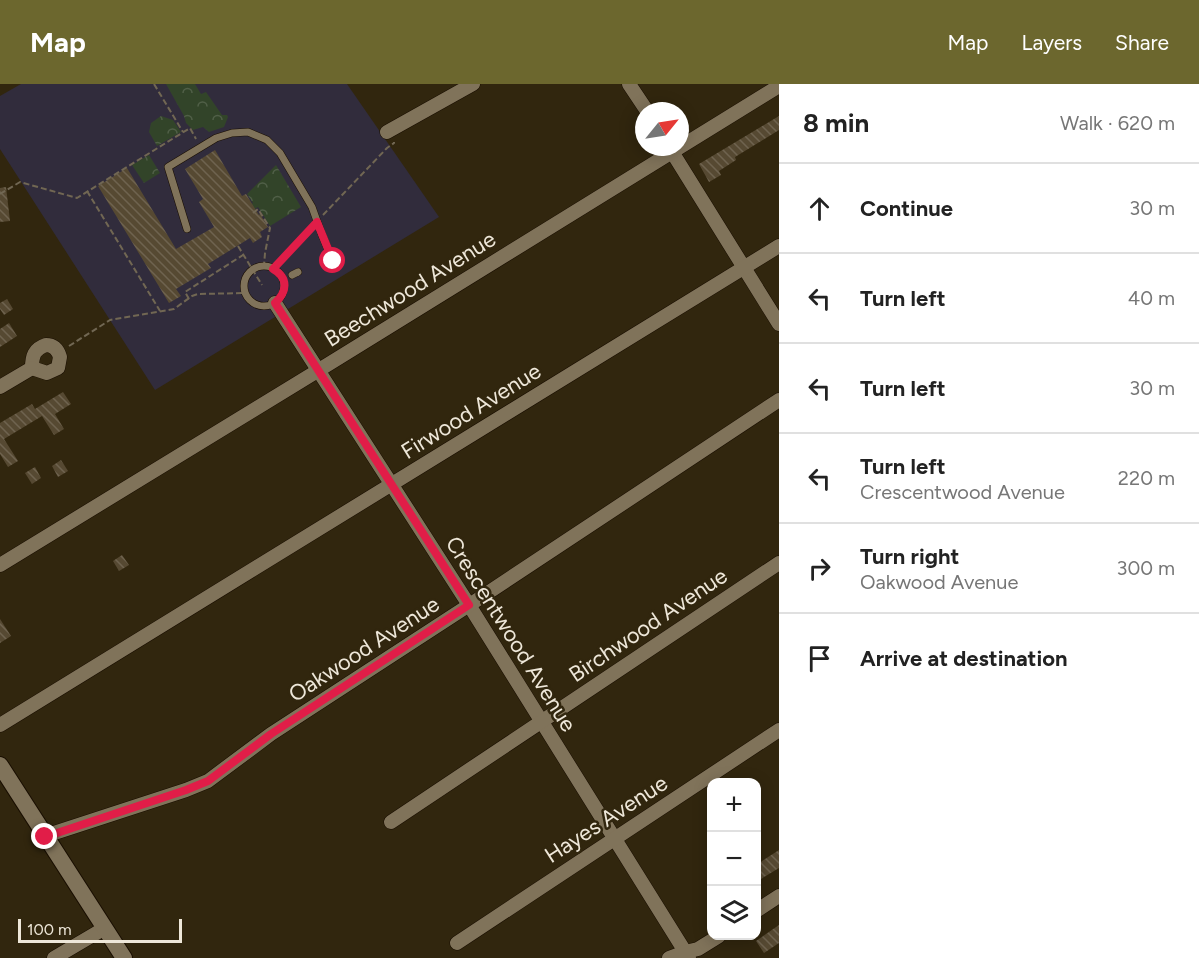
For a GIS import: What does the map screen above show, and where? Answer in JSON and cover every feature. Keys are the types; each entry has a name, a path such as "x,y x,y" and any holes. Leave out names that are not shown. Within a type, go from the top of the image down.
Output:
{"street":[{"path":"387,132 451,89 473,84"},
{"path":"629,84 641,102"},
{"name":"Beechwood Avenue","path":"689,138 779,86"},
{"name":"Beechwood Avenue","path":"0,565 319,370 660,156"},
{"path":"675,156 779,324"},
{"name":"Firwood Avenue","path":"0,725 779,246"},
{"name":"Crescentwood Avenue","path":"275,303 469,605 687,955"},
{"path":"0,387 32,368"},
{"name":"Oakwood Avenue","path":"45,837 208,781 271,734 779,400"},
{"name":"Birchwood Avenue","path":"391,822 779,563"},
{"name":"Hayes Avenue","path":"457,943 779,730"},
{"path":"0,765 124,958"},
{"path":"761,908 779,896"},
{"path":"54,958 105,928"},
{"path":"669,958 687,955 713,940"}],"lane":[{"path":"187,229 168,167 216,138 232,133 248,132 267,140 280,153 312,207 333,261"},
{"path":"264,266 273,269 283,279 285,288 282,297 267,306 258,306 250,301 245,293 244,284 247,276 253,270 264,266"}],"path":[{"path":"154,84 183,132"},
{"path":"0,194 20,182 77,198 190,128 201,147"},
{"path":"273,269 394,143 387,132"},
{"path":"87,191 160,311"},
{"path":"253,213 258,209 270,228 264,266"},
{"path":"238,246 262,285"},
{"path":"189,299 185,292 243,255"},
{"path":"66,347 110,320 174,309 198,294 245,293"}],"shaded area":[{"path":"21,84 347,84 439,217 155,390 0,149 0,96"}],"green space":[{"path":"166,84 195,84 201,94 206,92 222,115 227,115 224,127 209,132 203,127 193,130 186,123"},
{"path":"161,116 173,120 181,132 157,146 149,132 151,123"},
{"path":"149,155 160,173 144,183 132,165"},
{"path":"276,165 301,207 270,226 258,207 253,210 250,205 253,203 247,194"}],"building":[{"path":"779,116 779,130 735,157 736,160 719,171 721,175 709,182 699,164"},
{"path":"215,150 242,196 246,194 268,227 260,232 262,237 253,243 250,238 208,264 211,268 176,289 181,296 169,303 98,186 127,168 176,249 214,227 199,202 203,199 185,169"},
{"path":"6,187 10,221 0,222 0,188"},
{"path":"7,299 13,309 4,315 0,309 0,303"},
{"path":"9,323 17,336 0,347 0,329"},
{"path":"63,392 71,404 55,414 64,429 54,435 42,416 4,439 18,461 8,467 0,454 0,423 32,404 35,409"},
{"path":"61,460 68,471 58,477 52,466"},
{"path":"35,467 41,478 32,484 25,473"},
{"path":"122,555 129,565 119,571 113,561"},
{"path":"0,619 11,636 0,643"},
{"path":"779,850 779,868 761,879 761,862"},
{"path":"779,925 779,943 764,953 756,941 761,940 761,938"}],"route":[{"path":"45,837 208,781 271,734 469,605 275,303 282,297 285,288 283,279 273,269 317,222 333,261"}]}
